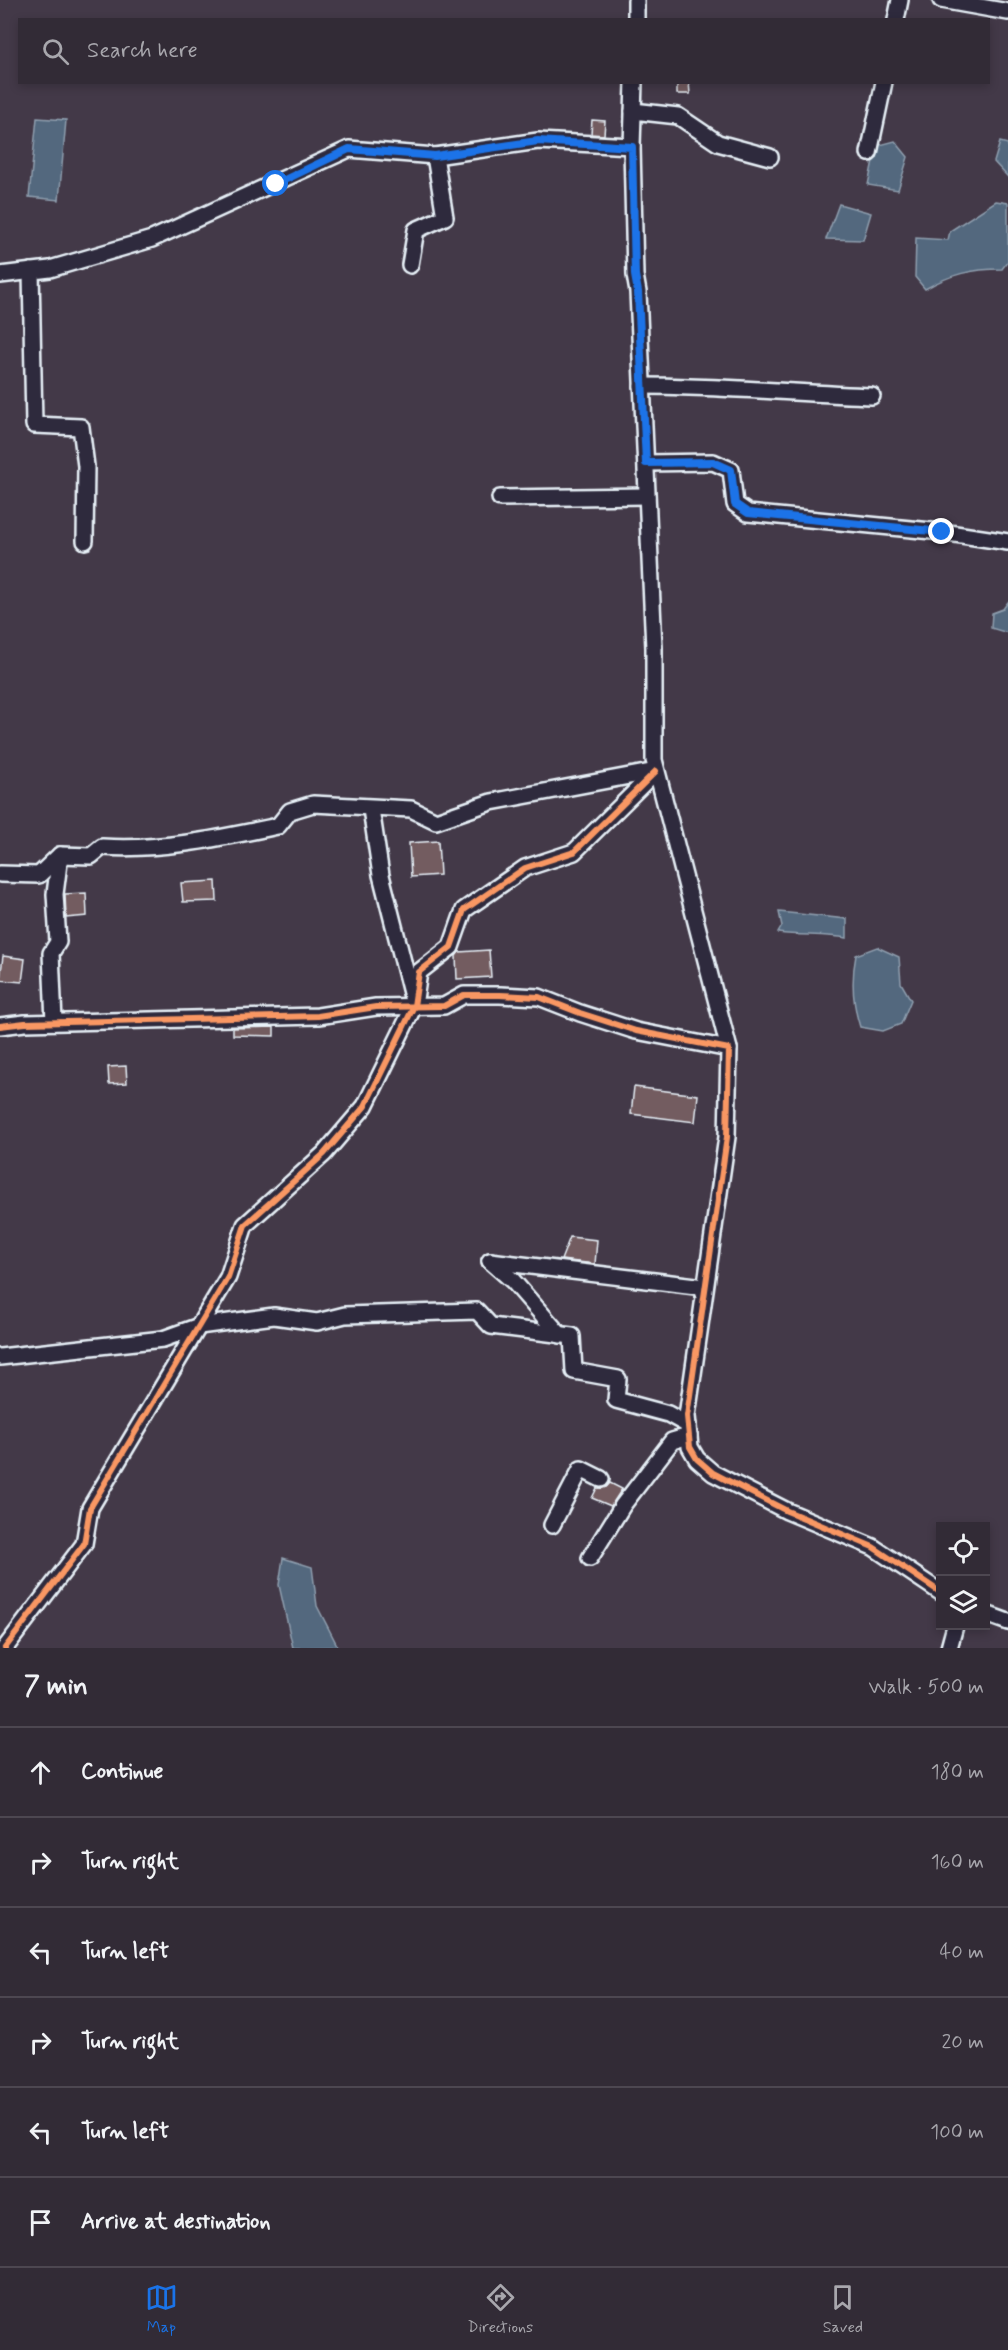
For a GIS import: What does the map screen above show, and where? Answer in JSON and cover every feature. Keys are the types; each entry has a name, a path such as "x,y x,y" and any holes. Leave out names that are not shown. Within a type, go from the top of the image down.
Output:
{"street":[{"path":"636,0 636,18"},
{"path":"896,18 900,0"},
{"path":"941,0 1008,12"},
{"path":"634,84 632,147 635,275 638,292 654,648 654,760 729,1049 727,1137 687,1416 690,1447 697,1459 713,1473 787,1511 873,1547 936,1589"},
{"path":"869,153 884,84"},
{"path":"633,111 678,116 718,143 770,157"},
{"path":"0,275 50,269 152,239 349,149 435,156 538,141 632,147"},
{"path":"410,265 416,230 445,217 435,156"},
{"path":"31,271 33,425 81,427 86,465 85,541"},
{"path":"642,386 712,386 761,392 872,396"},
{"path":"646,463 713,462 731,470 735,504 748,513 906,528 1008,542"},
{"path":"500,498 647,496"},
{"path":"0,874 39,875 60,855 91,856 102,847 142,850 278,826 291,811 313,804 371,809 411,809 436,821 491,802 656,771"},
{"path":"5,1648 84,1544 90,1508 228,1277 245,1225 324,1154 365,1106 414,1006 419,972 451,947 464,910 525,868 574,852 656,771"},
{"path":"371,809 381,874 414,1006"},
{"path":"54,1022 51,953 58,942 55,894 60,855"},
{"path":"0,1026 54,1022 318,1016 376,1007 444,1006 464,994 539,997 636,1031 729,1049"},
{"path":"560,1335 513,1281 490,1261 704,1287"},
{"path":"0,1357 163,1340 199,1326 274,1316 317,1322 345,1315 477,1311 491,1326 572,1336 574,1371 618,1379 615,1400 668,1414 688,1430"},
{"path":"590,1558 623,1506 672,1441 688,1430"},
{"path":"552,1525 581,1469 601,1479"},
{"path":"990,1615 1008,1622"},
{"path":"949,1648 954,1630"}],"water":[{"path":"37,118 66,120 59,200 29,197"},
{"path":"895,141 908,157 898,190 868,185 876,146"},
{"path":"1000,142 1008,144 1008,177 994,162"},
{"path":"996,201 1008,203 1008,261 1002,269 962,273 925,289 915,277 916,238 948,240 950,231"},
{"path":"839,204 871,213 863,240 826,239"},
{"path":"1008,602 1008,633 991,628 992,613 1003,609"},
{"path":"779,912 847,919 847,938 778,933 782,926"},
{"path":"877,947 899,957 901,983 911,1000 901,1024 883,1031 860,1027 853,991 856,955"},
{"path":"283,1558 312,1567 317,1606 338,1647 293,1648 279,1585"}],"building":[{"path":"677,84 689,84 690,94 677,94"},
{"path":"592,120 605,121 604,135 591,134"},
{"path":"438,841 440,875 411,877 409,843"},
{"path":"216,881 217,901 183,902 181,883"},
{"path":"86,893 87,916 66,918 65,894"},
{"path":"489,950 491,977 457,979 456,956 459,952"},
{"path":"3,956 25,959 22,982 0,980"},
{"path":"274,1027 274,1036 233,1035 233,1028"},
{"path":"126,1066 127,1083 109,1084 108,1067"},
{"path":"634,1087 698,1095 695,1122 631,1114"},
{"path":"570,1237 597,1240 595,1264 561,1260"},
{"path":"610,1483 622,1489 611,1506 592,1498 597,1488 606,1487"}],"cycle path":[{"path":"5,1648 84,1544 90,1508 228,1277 245,1225 324,1154 365,1106 414,1006 419,972 451,947 464,910 525,868 574,852 656,771"},
{"path":"0,1026 25,1023 318,1016 376,1007 444,1006 464,995 500,995 539,997 636,1031 729,1049 727,1137 687,1416 690,1447 697,1459 713,1473 787,1511 873,1547 936,1589"}],"route":[{"path":"276,184 349,149 435,156 538,141 632,147 635,275 638,292 646,463 713,462 731,470 735,504 748,513 942,532"}]}
